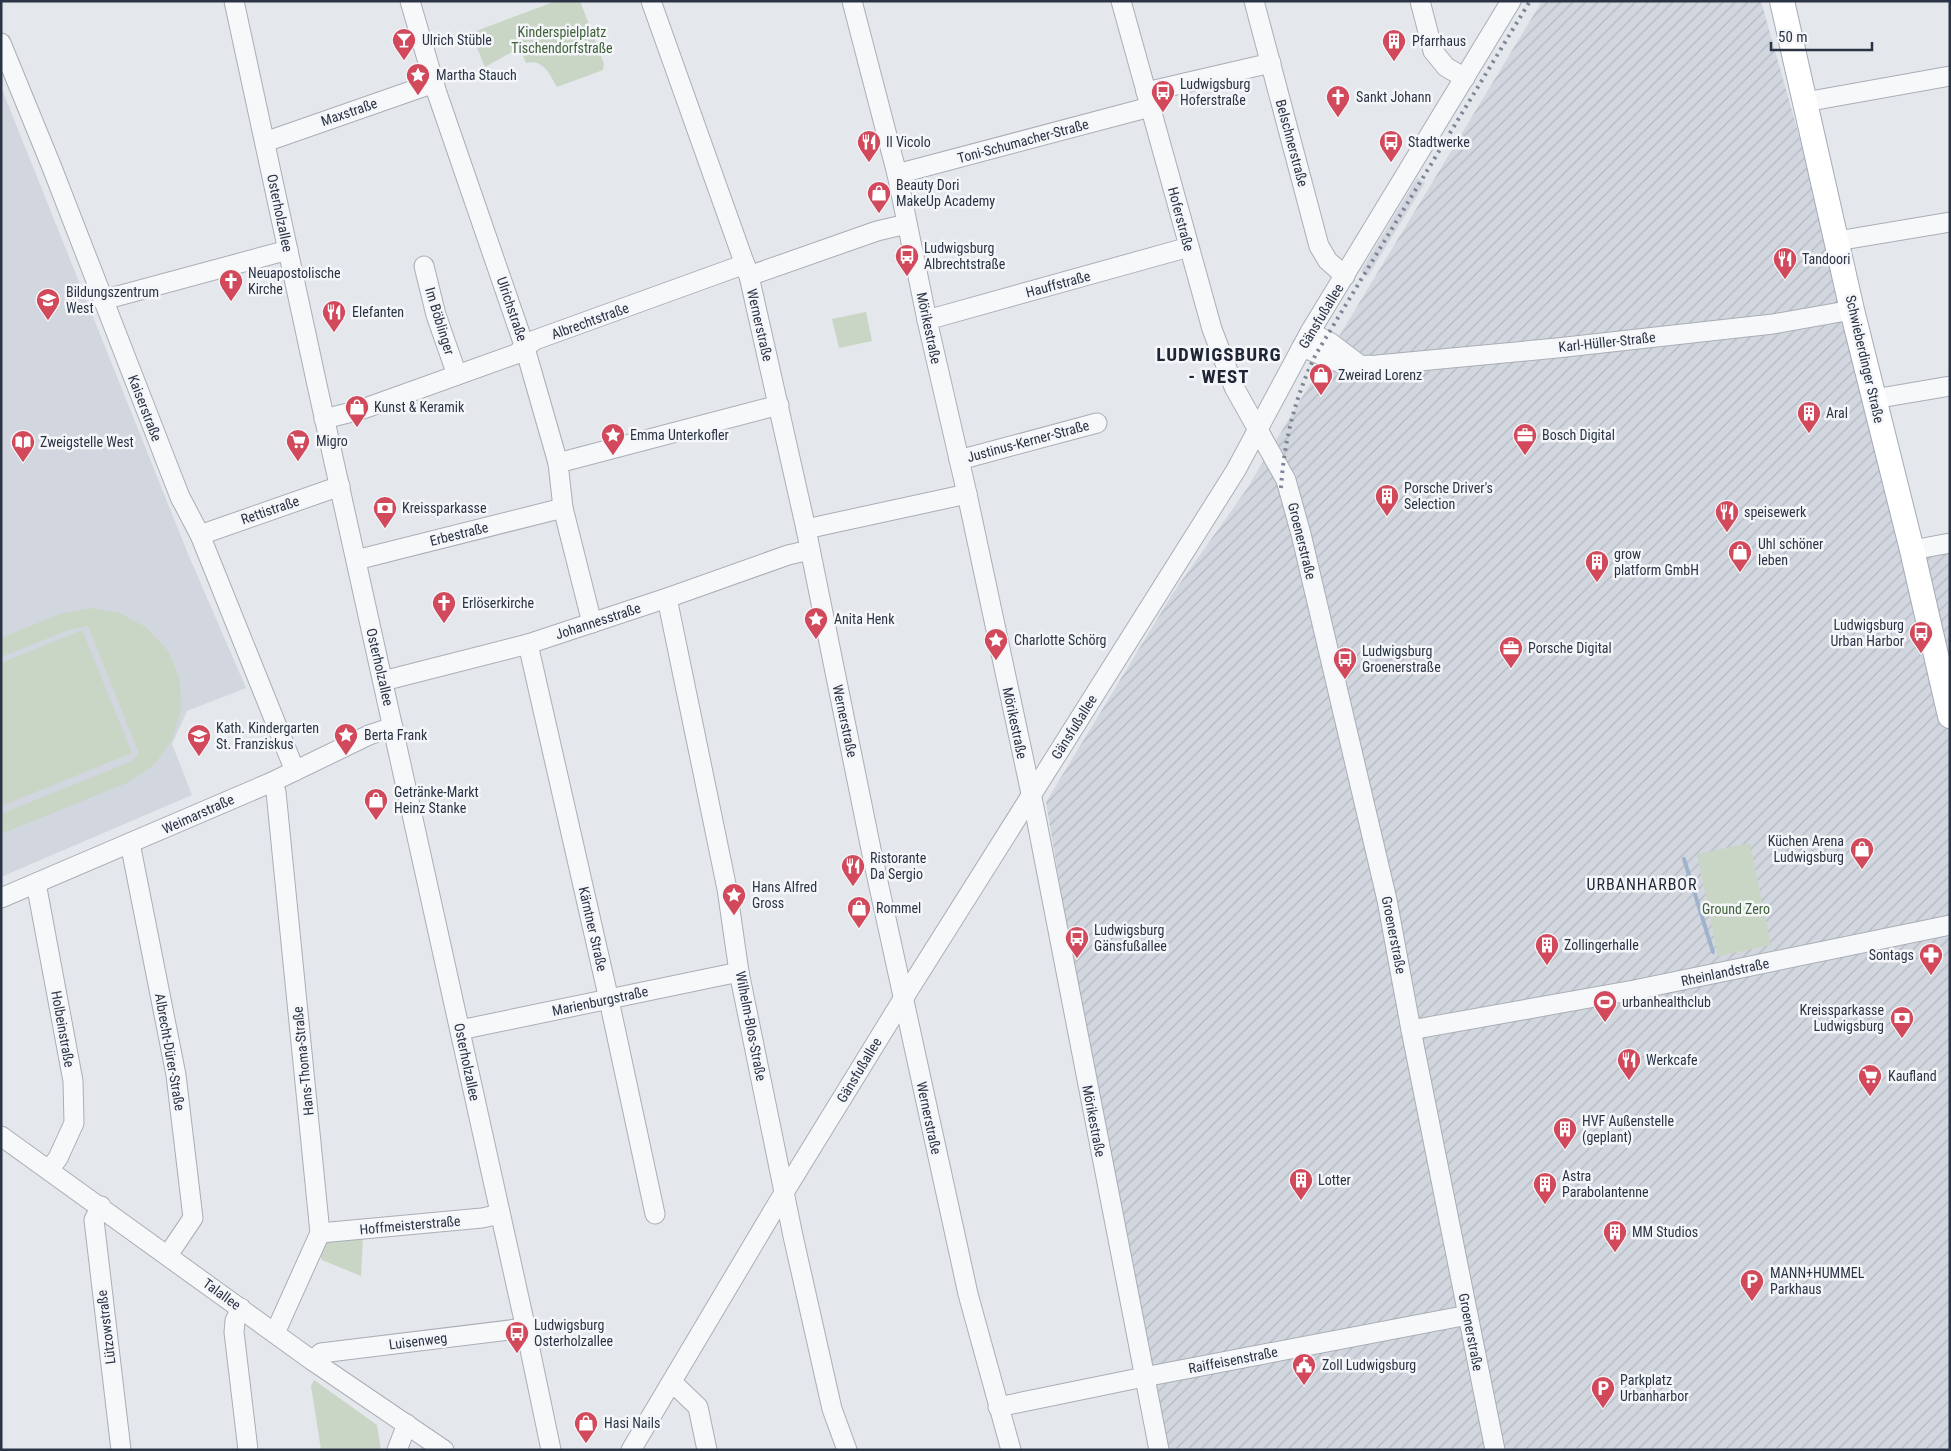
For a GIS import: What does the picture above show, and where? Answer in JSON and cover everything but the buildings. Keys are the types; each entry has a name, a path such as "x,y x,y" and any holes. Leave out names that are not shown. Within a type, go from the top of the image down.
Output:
{"main road":[{"name":"Schwieberdinger Straße","path":"1782,1 1852,310 1912,550 1950,716"}],"street":[{"name":"Osterholzallee","path":"234,1 324,419 394,727 526,1328 551,1450"},
{"name":"Ulrichstraße","path":"410,1 434,83 525,348 558,463 563,508 592,623"},
{"name":"Wernerstraße","path":"651,1 747,270 806,528 903,999 968,1294 1011,1450"},
{"name":"Mörikestraße","path":"852,1 897,174 927,320 967,494 1031,797 1159,1450"},
{"name":"Hoferstraße","path":"1121,1 1212,329 1234,388 1258,431"},
{"name":"Belschnerstraße","path":"1254,1 1319,246 1328,261 1345,276"},
{"path":"1420,1 1434,51 1446,67 1465,78"},
{"name":"Gänsfußallee","path":"631,1450 785,1191 903,999 1236,470 1306,340 1511,1"},
{"name":"Kaiserstraße","path":"1,43 51,165 180,497 200,535 295,771"},
{"name":"Toni-Schumacher-Straße","path":"897,174 1271,63"},
{"path":"1805,102 1950,76"},
{"name":"Maxstraße","path":"265,142 434,83"},
{"path":"1837,241 1950,222"},
{"name":"Albrechtstraße","path":"324,419 360,410 516,354 536,340 627,307 877,231 907,224"},
{"name":"Hauffstraße","path":"927,320 1188,247"},
{"path":"103,300 288,250"},
{"name":"Im Böblinger","path":"424,266 436,315 457,375"},
{"name":"Karl-Hüller-Straße","path":"1306,340 1331,344 1360,366 1547,349 1743,327 1852,310"},
{"path":"1874,399 1950,386"},
{"path":"558,463 778,405"},
{"name":"Justinus-Kerner-Straße","path":"959,460 1097,423"},
{"name":"Groenerstraße","path":"1258,431 1286,480 1388,900 1411,1030 1494,1450"},
{"name":"Rettistraße","path":"200,535 340,486"},
{"path":"806,528 967,494"},
{"name":"Erbestraße","path":"356,560 563,508"},
{"path":"1912,550 1950,543"},
{"name":"Johannesstraße","path":"383,681 528,644 668,598 788,555 810,550"},
{"name":"Wilhelm-Blos-Straße","path":"668,598 727,889 739,972 785,1191 832,1409 847,1450"},
{"name":"Kärntner Straße","path":"528,644 609,1000 655,1214"},
{"name":"Weimarstraße","path":"1,898 272,782 369,735 394,727"},
{"name":"Hans-Thoma-Straße","path":"272,782 276,792 320,1233 275,1333"},
{"name":"Albrecht-Dürer-Straße","path":"130,843 176,1075 193,1218 168,1256"},
{"name":"Holbeinstraße","path":"36,883 73,1081 74,1123 58,1158 49,1170"},
{"name":"Rheinlandstraße","path":"1411,1030 1634,990 1950,925"},
{"name":"Marienburgstraße","path":"460,1030 739,972"},
{"name":"Talallee","path":"1,1136 313,1360 444,1450"},
{"name":"Lützowstraße","path":"101,1206 94,1220 121,1450"},
{"name":"Hoffmeisterstraße","path":"320,1233 482,1218 500,1214"},
{"path":"241,1308 234,1332 248,1450"},
{"name":"Raiffeisenstraße","path":"998,1407 1468,1315"},
{"name":"Luisenweg","path":"313,1360 321,1353 526,1328"},
{"path":"672,1382 698,1407 706,1450"},
{"path":"397,1450 407,1424"}],"shaded area":[{"path":"1542,1 1761,1 1918,558 1950,552 1950,1450 1166,1450 1085,1037 1046,802 1173,593 1246,490"},
{"name":"Bildungszentrum West","path":"1,87 188,554 246,688 187,711 172,744 192,795 1,877"},
{"path":"1417,178 1425,183 1368,276 1361,271"}],"green space":[{"name":"Kinderspielplatz Tischendorfstraße","path":"556,1 580,1 604,64 603,70 557,87 542,65 532,62 526,63 523,56 532,47 528,41 485,67 471,33"},
{"path":"866,312 872,341 839,348 832,319"},
{"path":"90,608 120,613 147,628 168,651 180,679 181,710 172,740 154,765 129,782 1,834 1,814 130,762 139,754 88,626 66,631 1,657 1,638 60,614"},
{"path":"82,630 132,753 1,806 1,663"},
{"name":"Ground Zero","path":"1750,843 1771,945 1718,956 1697,854"},
{"path":"363,1238 361,1276 322,1260 320,1254 326,1242"},
{"path":"314,1380 377,1425 381,1450 321,1450 311,1386"}],"waterway":[{"path":"1684,859 1713,952"}],"railway":[{"path":"1281,488 1285,453 1296,403 1316,354 1530,1"}],"place":[{"name":"Ulrich Stüble","path":"404,61"},
{"name":"Pfarrhaus","path":"1394,62"},
{"name":"Martha Stauch","path":"418,96"},
{"name":"Ludwigsburg Hoferstraße","path":"1163,113"},
{"name":"Sankt Johann","path":"1338,118"},
{"name":"Il Vicolo","path":"869,163"},
{"name":"Stadtwerke","path":"1391,163"},
{"name":"Beauty Dori MakeUp Academy","path":"879,214"},
{"name":"Ludwigsburg Albrechtstraße","path":"907,277"},
{"name":"Tandoori","path":"1785,280"},
{"name":"Neuapostolische Kirche","path":"231,302"},
{"name":"Bildungszentrum West","path":"48,321"},
{"name":"Elefanten","path":"334,333"},
{"name":"Zweirad Lorenz","path":"1321,396"},
{"name":"Kunst & Keramik","path":"357,428"},
{"name":"Aral","path":"1809,434"},
{"name":"Emma Unterkofler","path":"613,456"},
{"name":"Bosch Digital","path":"1525,456"},
{"name":"Migro","path":"298,462"},
{"name":"Zweigstelle West","path":"23,463"},
{"name":"Porsche Driver's Selection","path":"1387,517"},
{"name":"Kreissparkasse","path":"385,529"},
{"name":"speisewerk","path":"1727,533"},
{"name":"Uhl schöner leben","path":"1740,573"},
{"name":"grow platform GmbH","path":"1597,583"},
{"name":"Erlöserkirche","path":"444,624"},
{"name":"Anita Henk","path":"816,640"},
{"name":"Ludwigsburg Urban Harbor","path":"1921,654"},
{"name":"Charlotte Schörg","path":"996,661"},
{"name":"Porsche Digital","path":"1511,669"},
{"name":"Ludwigsburg Groenerstraße","path":"1345,680"},
{"name":"Berta Frank","path":"346,756"},
{"name":"Kath. Kindergarten St. Franziskus","path":"199,757"},
{"name":"Getränke-Markt Heinz Stanke","path":"376,821"},
{"name":"Küchen Arena Ludwigsburg","path":"1862,870"},
{"name":"Ristorante Da Sergio","path":"853,887"},
{"name":"Hans Alfred Gross","path":"734,916"},
{"name":"Rommel","path":"859,929"},
{"name":"Ludwigsburg Gänsfußallee","path":"1077,959"},
{"name":"Zollingerhalle","path":"1547,966"},
{"name":"Sontags","path":"1931,976"},
{"name":"urbanhealthclub","path":"1605,1023"},
{"name":"Kreissparkasse Ludwigsburg","path":"1902,1039"},
{"name":"Werkcafe","path":"1629,1081"},
{"name":"Kaufland","path":"1870,1097"},
{"name":"HVF Außenstelle (geplant)","path":"1565,1150"},
{"name":"Lotter","path":"1301,1201"},
{"name":"Astra Parabolantenne","path":"1545,1205"},
{"name":"MM Studios","path":"1615,1253"},
{"name":"MANN+HUMMEL Parkhaus","path":"1752,1302"},
{"name":"Ludwigsburg Osterholzallee","path":"517,1354"},
{"name":"Zoll Ludwigsburg","path":"1304,1386"},
{"name":"Parkplatz Urbanharbor","path":"1603,1409"},
{"name":"Hasi Nails","path":"586,1444"}],"district":[{"name":"LUDWIGSBURG - WEST","path":"1219,365"},
{"name":"URBANHARBOR","path":"1642,884"}]}
